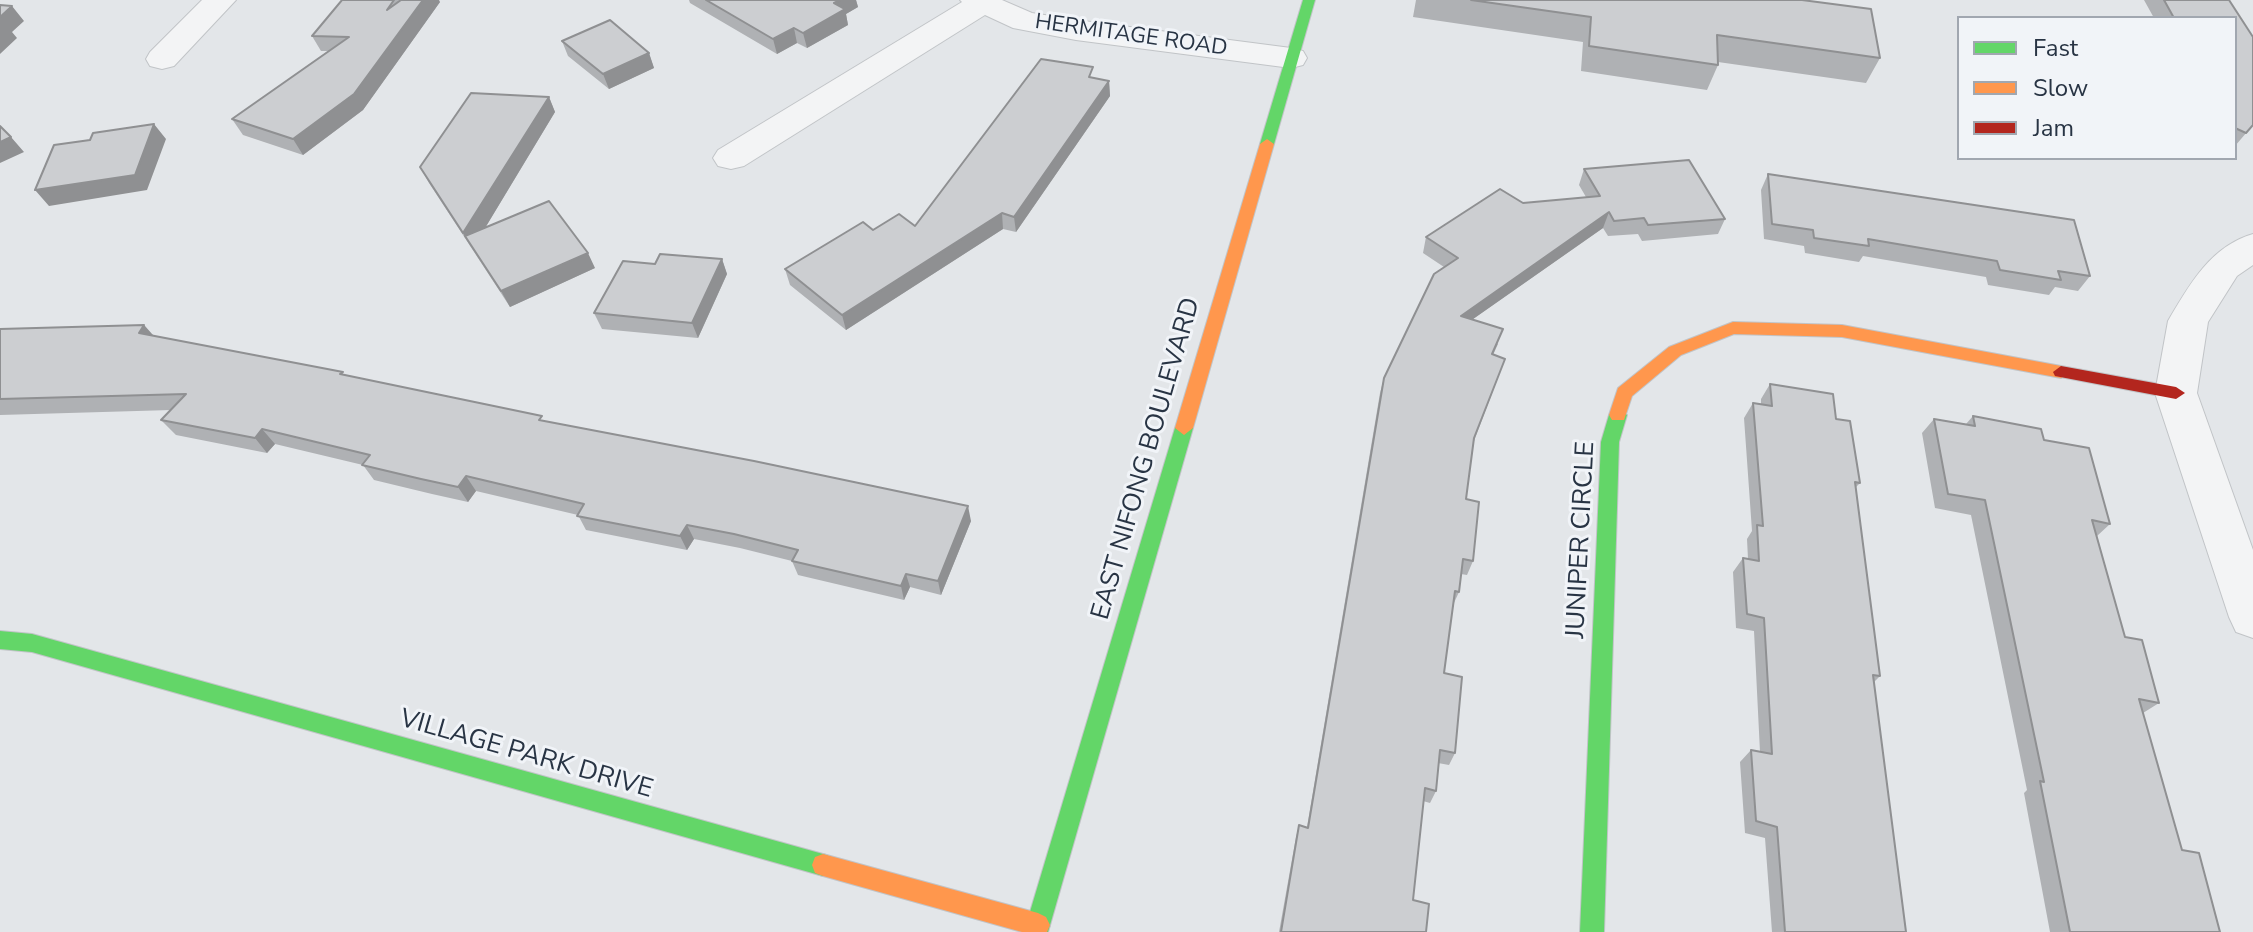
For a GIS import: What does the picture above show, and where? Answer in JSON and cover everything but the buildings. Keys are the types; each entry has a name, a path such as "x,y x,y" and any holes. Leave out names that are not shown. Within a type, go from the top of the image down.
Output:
{"street":[{"path":"162,59 220,0"},
{"name":"EAST NIFONG BOULEVARD","path":"1037,929 1309,0"},
{"path":"731,158 978,2"},
{"name":"HERMITAGE ROAD","path":"978,2 1024,21 1291,58"},
{"path":"2253,247 2223,267 2188,321 2176,393 2253,617"},
{"name":"JUNIPER CIRCLE","path":"1592,932 1610,442 1624,393 1675,351 1733,328 1842,331 2176,393"},
{"name":"VILLAGE PARK DRIVE","path":"0,640 32,643 1037,929"}],"traffic: fast":[{"path":"1267,144 1309,0"},
{"path":"1592,932 1610,442 1618,415"},
{"path":"1036,932 1184,428"},
{"path":"0,640 32,643 823,865"}],"traffic: slow":[{"path":"1184,428 1267,144"},
{"path":"1618,415 1624,393 1675,351 1733,328 1842,331 2061,372"},
{"path":"823,865 1038,925"}],"traffic: jam":[{"path":"2061,372 2176,393"}]}
